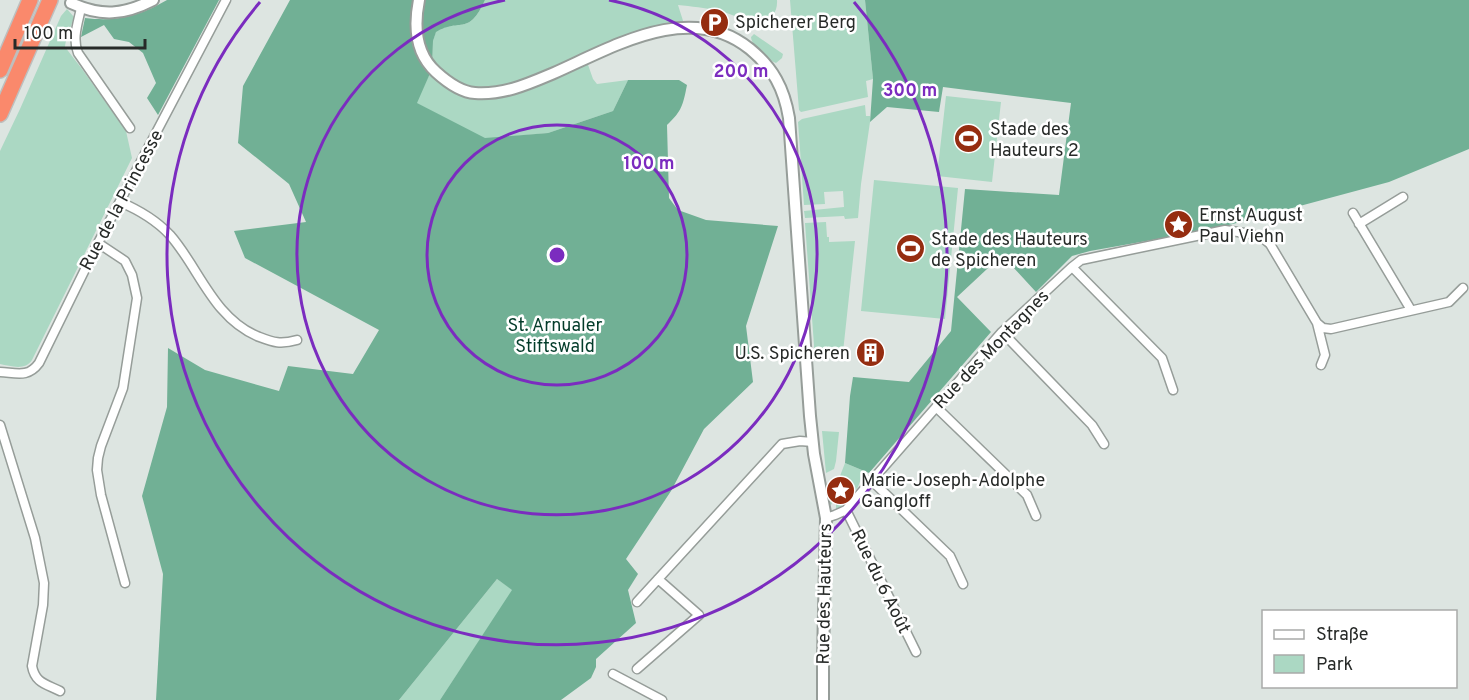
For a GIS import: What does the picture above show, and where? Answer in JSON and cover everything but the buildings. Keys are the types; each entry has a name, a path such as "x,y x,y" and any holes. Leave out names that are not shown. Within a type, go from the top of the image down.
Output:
{"highway":[{"path":"0,70 30,0"},
{"path":"0,114 50,0"}],"street":[{"path":"130,128 78,53 75,45 76,6 91,11 113,13 137,8 153,0"},
{"name":"Rue de la Princesse","path":"0,372 26,373 33,370 39,363 98,243 226,0"},
{"name":"Rue des Hauteurs","path":"419,0 416,16 418,42 432,69 457,88 474,93 504,92 520,87 614,46 666,28 699,27 741,41 776,77 783,93 789,118 814,454 826,518 823,700"},
{"path":"1359,224 1403,197"},
{"path":"120,202 150,217 171,236 215,302 243,328 273,342 282,344 297,340"},
{"path":"1353,213 1411,310"},
{"name":"Rue des Montagnes","path":"826,518 846,510 1002,332 1081,260 1225,230 1251,234 1270,244 1317,324"},
{"path":"98,243 125,261 132,275 136,298 123,388 101,446 97,470 101,495 125,583"},
{"path":"1072,267 1162,358 1173,390"},
{"path":"1317,324 1331,329 1449,302 1463,288"},
{"path":"1317,324 1326,355 1320,365"},
{"path":"1002,332 1092,424 1104,444"},
{"path":"936,407 1027,495 1036,516"},
{"path":"0,425 35,538 44,583 43,605 32,666 33,675 39,681 60,691"},
{"path":"637,602 782,444 800,441 813,442"},
{"path":"871,480 950,556 963,584"},
{"name":"Rue du 6 Août","path":"846,510 916,652"},
{"path":"637,669 699,615 658,579"},
{"path":"614,674 662,700"}],"green space":[{"path":"167,0 219,0 158,115 147,98 156,83 143,53 129,42 114,39 104,25 81,37 85,18 107,19 128,16"},
{"name":"St. Arnualer Stiftswald","path":"290,0 485,0 469,22 436,32 433,41 432,69 417,103 485,138 548,133 613,111 628,80 679,80 687,85 681,107 667,125 669,198 678,210 706,220 778,226 746,326 753,382 704,429 671,491 626,559 638,574 628,590 636,623 596,659 596,667 591,678 561,700 440,700 512,590 497,579 399,700 156,700 163,574 142,496 167,407 168,348 205,370 279,391 288,366 353,374 379,330 245,258 234,231 306,222 289,184 238,143 243,86"},
{"path":"485,0 777,0 777,6 774,14 754,27 727,13 678,5 685,27 586,59 597,84 628,80 613,111 548,133 485,139 416,103 432,69 433,41 436,31 469,22"},
{"path":"790,0 865,0 873,79 866,81 868,97 801,112 799,110"},
{"path":"865,0 1469,0 1469,149 1389,182 1214,229 1072,256 1036,292 1002,255 957,297 991,332 869,473 845,463 853,377 909,382 951,331 965,189 1059,195 1071,103 943,87 939,112 887,107 870,122 873,79"},
{"path":"67,9 74,17 65,47 126,131 132,158 32,360 26,366 13,367 0,364 0,151 61,16"},
{"path":"754,34 783,54 782,58 776,63 764,56 752,41 751,37"},
{"name":"Stade des Hauteurs 2","path":"946,96 1001,102 992,182 937,176"},
{"path":"865,105 866,116 870,116 870,122 858,218 845,219 844,216 805,218 804,211 844,207 843,191 824,192 825,204 804,205 798,122 802,119"},
{"name":"Stade des Hauteurs de Spicheren","path":"874,180 958,188 945,319 861,311"},
{"path":"826,222 829,242 855,241 843,352 814,349 805,223"},
{"path":"822,431 839,432 834,469 826,473"},
{"path":"845,463 864,471 858,487 838,510 836,504 846,488 838,485 831,505 828,491 840,476"},
{"path":"497,579 513,590 440,700 399,700"}],"place":[{"name":"Spicherer Berg","path":"714,22"},
{"name":"Stade des Hauteurs 2","path":"969,139"},
{"name":"Ernst August Paul Viehn","path":"1178,225"},
{"name":"Stade des Hauteurs de Spicheren","path":"910,249"},
{"name":"U.S. Spicheren","path":"871,353"},
{"name":"Marie-Joseph-Adolphe Gangloff","path":"840,490"}]}
